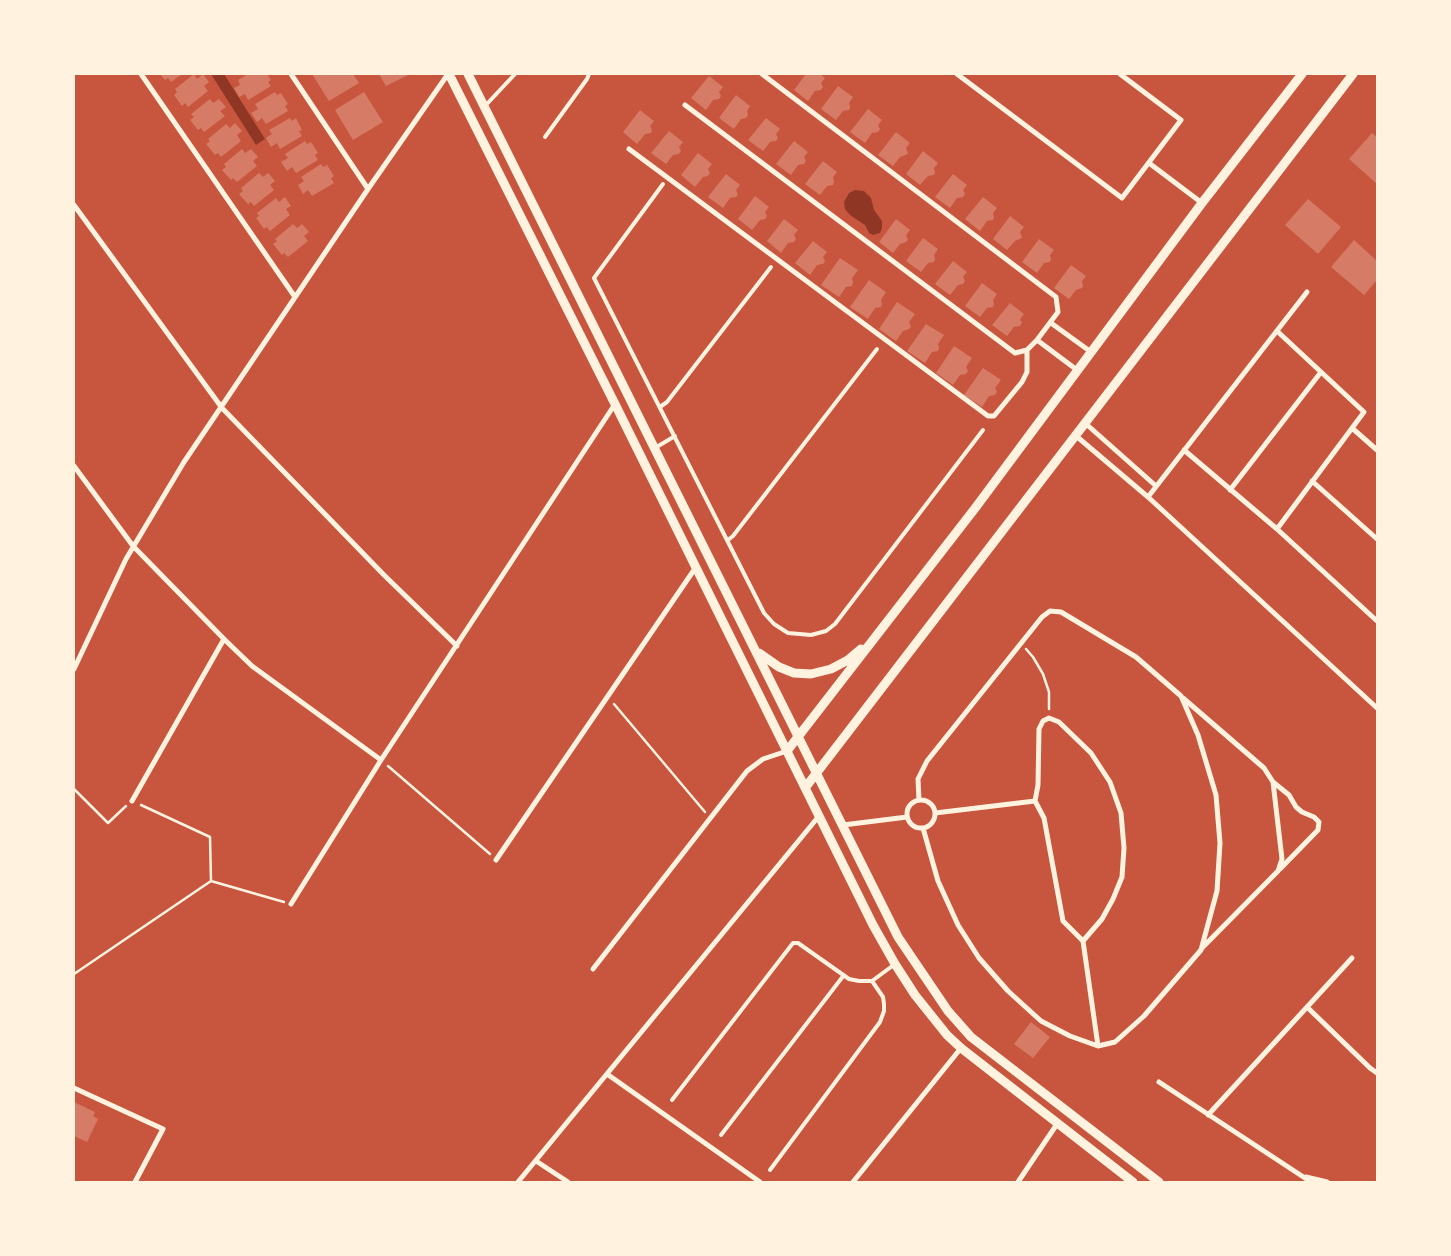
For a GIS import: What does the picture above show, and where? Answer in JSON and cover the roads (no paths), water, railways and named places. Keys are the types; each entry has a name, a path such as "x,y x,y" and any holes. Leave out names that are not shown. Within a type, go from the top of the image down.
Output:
{"street":[{"path":"141,74 295,297"},
{"path":"291,74 368,189"},
{"path":"74,670 126,559 184,462 448,74 615,404 873,925 895,964 933,1018 961,1048 1133,1182"},
{"path":"468,74 843,824 898,938 958,1023 972,1037 1159,1182"},
{"path":"685,105 1016,353 1027,350 1051,323 1058,312 1056,297 762,74"},
{"path":"957,74 1122,198 1181,120 1120,74"},
{"path":"593,969 747,771 763,759 787,751 976,507 1202,203 1302,74"},
{"path":"805,788 1353,74"},
{"path":"629,149 988,416 994,416 1022,382 1027,372 1027,350"},
{"path":"1149,163 1202,203"},
{"path":"74,205 222,408 384,575 457,646"},
{"path":"1148,497 1308,292"},
{"path":"1051,323 1091,352"},
{"path":"1277,331 1364,412 1277,529"},
{"path":"1037,340 1077,370"},
{"path":"1230,490 1321,372"},
{"path":"291,904 381,760 615,404"},
{"path":"1085,423 1156,486"},
{"path":"1352,428 1377,450"},
{"path":"1076,435 1148,497 1377,708"},
{"path":"1184,450 1277,529 1377,621"},
{"path":"74,466 133,546 252,666 381,760"},
{"path":"1312,481 1377,539"},
{"path":"496,860 696,567"},
{"path":"919,800 918,778 927,761 1042,617 1050,612 1061,612 1136,657 1264,768 1273,782 1289,795 1296,807 1319,822 1318,830 1201,950 1144,1016 1115,1042 1098,1046 1070,1036 1041,1021 1008,991 979,958 958,925 938,881 923,828"},
{"path":"132,801 224,639"},
{"path":"756,650 779,667 794,673 811,674 831,669 848,660 873,640"},
{"path":"1181,696 1198,735 1216,795 1220,843 1217,891 1201,950"},
{"path":"1083,941 1102,918 1114,899 1122,877 1124,848 1121,813 1110,782 1090,752 1059,722 1049,718 1043,721 1039,730 1038,784 1035,801 1044,818 1063,921 1083,941 1098,1046"},
{"path":"1273,782 1282,859 1278,871"},
{"path":"919,800 928,801 935,809 935,813 933,822 923,828 916,827 907,817 908,808 915,801 919,800"},
{"path":"935,813 1035,801"},
{"path":"518,1182 819,816"},
{"path":"843,824 907,817"},
{"path":"1208,1115 1352,958"},
{"path":"1307,1007 1377,1073"},
{"path":"853,1182 961,1048"},
{"path":"607,1074 760,1182"},
{"path":"1159,1082 1312,1182"},
{"path":"74,1088 163,1129 135,1182"},
{"path":"1018,1182 1057,1124"},
{"path":"536,1160 568,1182"},
{"path":"1302,1176 1328,1182"}],"lane":[{"path":"485,106 515,74"},
{"path":"545,137 589,74"},
{"path":"663,184 594,278 768,619 788,633 803,635 819,634 835,624 983,430"},
{"path":"660,407 667,402 771,267"},
{"path":"728,540 877,349"},
{"path":"655,448 675,436"},
{"path":"672,1100 793,943 798,943 854,980 872,981 895,964"},
{"path":"721,1135 844,975"},
{"path":"770,1170 880,1022 884,1011 883,997 872,981"}]}
